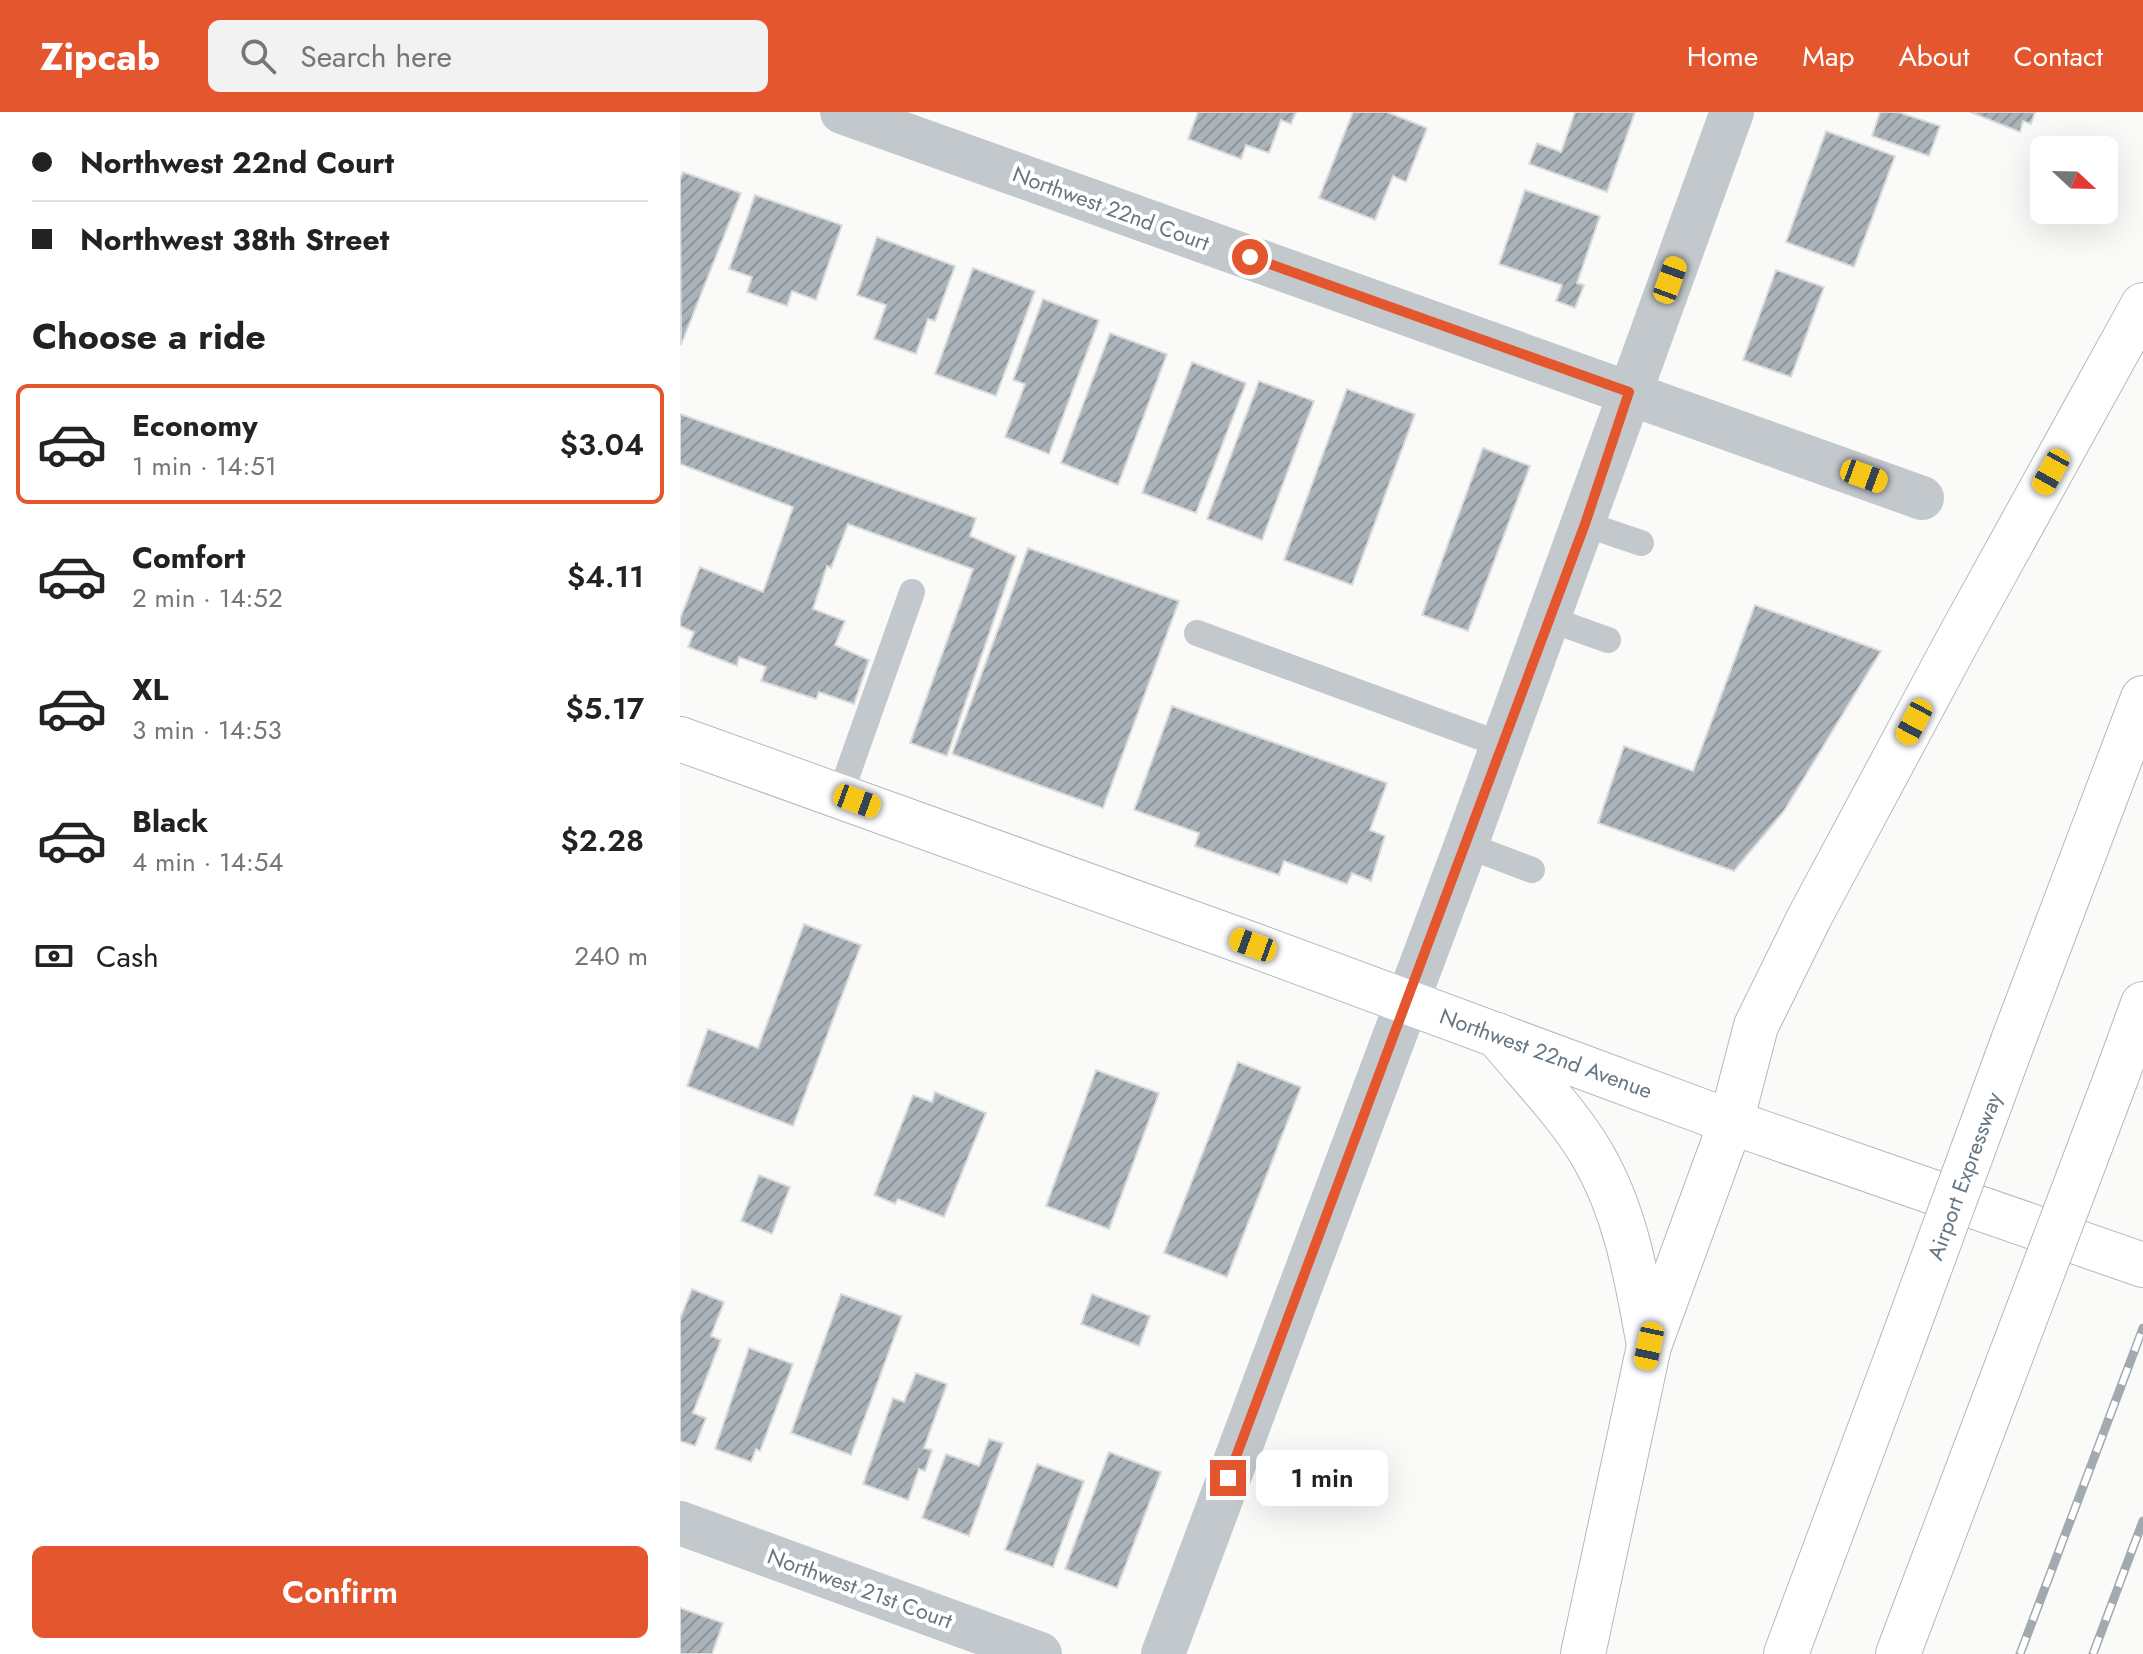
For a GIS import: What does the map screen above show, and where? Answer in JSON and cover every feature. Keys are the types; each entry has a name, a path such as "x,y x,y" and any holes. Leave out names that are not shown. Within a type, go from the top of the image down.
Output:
{"main road":[{"path":"1583,1654 1649,1346 1731,1122 1756,1026 1792,950 1959,638 2143,305"},
{"name":"Airport Expressway","path":"1786,1654 2143,698"},
{"name":"Northwest 22nd Avenue","path":"680,739 1407,1001 1731,1122 2143,1265"},
{"path":"1898,1654 2143,1004"},
{"path":"1497,1035 1576,1132 1593,1156 1613,1196 1627,1234 1649,1346"}],"street":[{"name":"Northwest 22nd Court","path":"842,112 1922,498"},
{"path":"1163,1654 1585,524 1629,392 1732,112"},
{"name":"Northwest 21st Court","path":"680,1523 1040,1654"}],"lane":[{"path":"1585,524 1641,543"},
{"path":"840,795 912,592"},
{"path":"1549,619 1608,640"},
{"path":"1197,633 1502,745"},
{"path":"1466,845 1532,870"}],"building":[{"path":"1198,112 1296,112 1291,124 1281,120 1269,153 1246,145 1241,159 1188,139"},
{"path":"1353,112 1387,112 1427,128 1406,182 1393,176 1375,220 1319,198"},
{"path":"1575,112 1635,112 1607,192 1529,164 1537,143 1561,152"},
{"path":"1880,112 1898,112 1940,126 1929,156 1872,136"},
{"path":"1970,112 2035,112 2031,124 2023,121 2020,132"},
{"path":"1826,131 1895,156 1854,267 1786,242"},
{"path":"683,172 741,193 681,345 680,179"},
{"path":"1525,190 1600,216 1577,283 1584,285 1575,308 1556,301 1562,285 1499,264"},
{"path":"755,195 842,225 816,300 792,291 787,306 747,292 752,277 729,269"},
{"path":"877,237 955,266 935,321 928,319 916,354 874,339 886,305 857,295"},
{"path":"973,268 1035,291 996,396 935,374"},
{"path":"1776,270 1824,287 1791,377 1743,360"},
{"path":"1043,299 1099,320 1049,454 1005,437 1025,384 1013,380"},
{"path":"1110,333 1167,354 1118,485 1061,463"},
{"path":"1192,362 1246,383 1196,513 1142,493"},
{"path":"1259,381 1314,401 1262,540 1207,519"},
{"path":"1347,389 1415,414 1352,585 1284,560"},
{"path":"680,414 976,518 970,536 1016,556 947,756 910,743 973,569 848,524 831,568 827,566 813,609 845,621 835,645 869,660 854,704 819,692 816,699 761,681 766,667 739,657 737,666 688,647 694,632 680,626 680,619 700,567 763,592 793,507 680,464"},
{"path":"1483,448 1530,466 1468,631 1422,615"},
{"path":"1028,548 1179,601 1103,808 952,754"},
{"path":"1755,605 1881,651 1784,811 1734,871 1598,823 1624,746 1693,771"},
{"path":"1172,706 1387,783 1370,830 1385,836 1371,881 1352,873 1347,884 1284,861 1279,875 1195,846 1199,833 1134,810"},
{"path":"804,924 861,945 793,1126 687,1086 708,1029 758,1048"},
{"path":"1238,1062 1301,1087 1227,1277 1164,1253"},
{"path":"1096,1070 1159,1093 1109,1229 1046,1206"},
{"path":"935,1092 986,1113 944,1217 898,1199 895,1204 874,1195 913,1095 932,1102"},
{"path":"759,1175 790,1187 772,1234 741,1221"},
{"path":"692,1289 724,1302 711,1336 721,1340 693,1413 706,1418 695,1446 680,1441 680,1319"},
{"path":"841,1294 902,1316 851,1455 791,1433"},
{"path":"1092,1294 1150,1316 1139,1346 1081,1324"},
{"path":"749,1348 793,1364 760,1451 756,1449 751,1462 715,1449"},
{"path":"916,1373 947,1384 924,1448 932,1450 925,1471 919,1469 908,1500 863,1484 893,1398 904,1402"},
{"path":"989,1439 1003,1443 969,1536 922,1518 946,1454 979,1466"},
{"path":"1109,1452 1161,1472 1117,1588 1065,1569"},
{"path":"1037,1464 1084,1481 1053,1567 1005,1550"},
{"path":"680,1608 723,1623 712,1654 680,1654"}],"railway":[{"path":"2020,1654 2143,1328"},
{"path":"2093,1654 2143,1521"}],"route":[{"path":"1228,1478 1585,524 1629,392 1250,257"}]}
